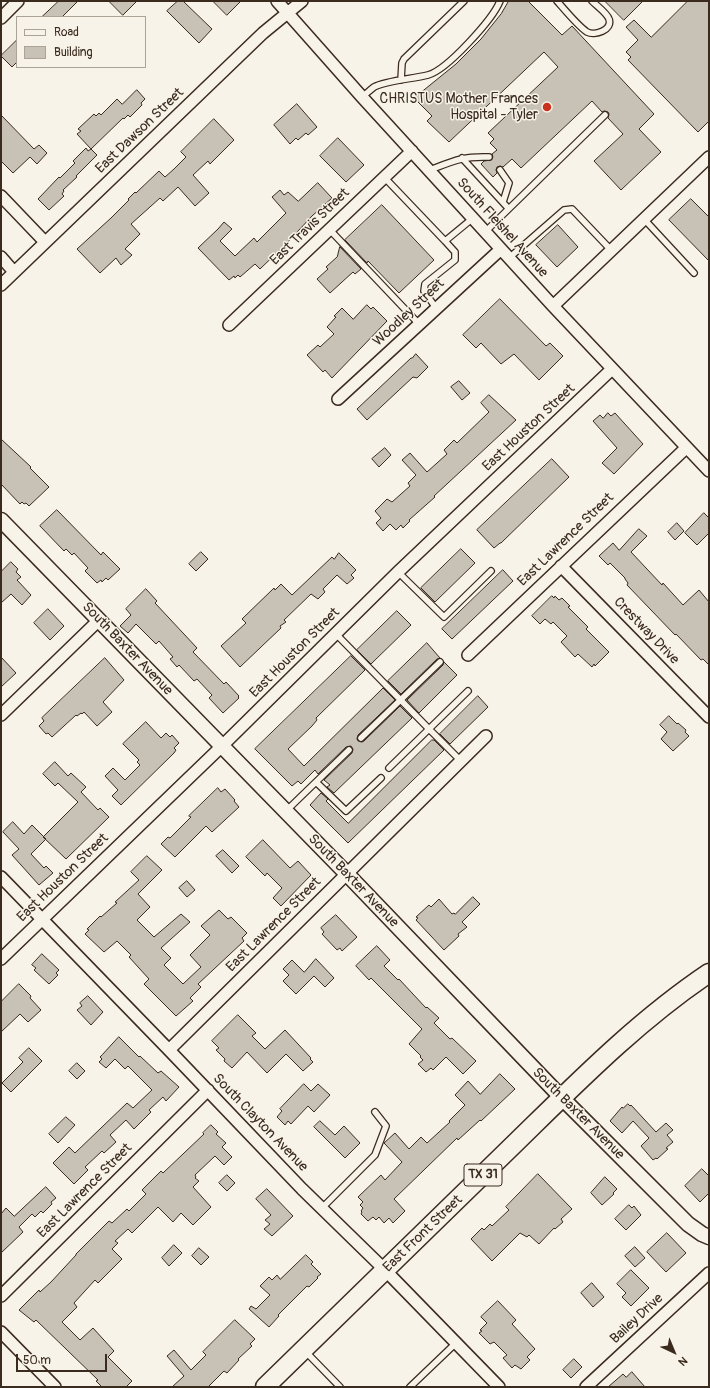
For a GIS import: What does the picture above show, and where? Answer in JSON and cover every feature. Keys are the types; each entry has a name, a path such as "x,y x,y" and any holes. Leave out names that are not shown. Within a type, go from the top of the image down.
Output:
{"main road":[{"name":"East Front Street","path":"265,1387 562,1098 649,1018 709,973"}],"street":[{"path":"1,18 18,1"},
{"name":"South Fleishel Avenue","path":"277,1 485,232 709,472"},
{"name":"East Dawson Street","path":"1,285 263,33 302,1"},
{"name":"East Travis Street","path":"229,325 412,151"},
{"path":"553,306 644,219 707,164"},
{"path":"1,196 45,242"},
{"name":"Woodley Street","path":"338,399 501,249"},
{"path":"1,257 14,272"},
{"name":"East Houston Street","path":"1,959 222,746 398,572 612,369"},
{"name":"East Lawrence Street","path":"468,655 686,448"},
{"name":"South Baxter Avenue","path":"3,525 99,620 286,811 562,1098 688,1224 709,1237"},
{"name":"Crestway Drive","path":"561,566 709,717"},
{"path":"1,715 99,620"},
{"name":"East Lawrence Street","path":"169,1050 486,736"},
{"name":"South Clayton Avenue","path":"1,876 322,1208 385,1270 499,1387"},
{"name":"East Lawrence Street","path":"1,1296 208,1090"},
{"name":"Bailey Drive","path":"586,1387 709,1273"},
{"path":"1,1332 55,1387"}],"lane":[{"path":"401,80 402,63 404,59 464,1"},
{"path":"362,97 376,86 428,75 439,70 474,36 500,1"},
{"path":"557,1 586,31 596,34 604,31 609,24 609,21 606,14 592,1"},
{"path":"485,232 605,115"},
{"path":"430,170 462,158 476,156 489,157"},
{"path":"462,158 508,208"},
{"path":"500,170 509,183 503,202"},
{"path":"384,177 455,252 454,260 425,284 424,291 436,308"},
{"path":"509,258 564,210 572,210 611,250"},
{"path":"445,241 473,218"},
{"path":"644,219 694,273"},
{"path":"329,229 419,324"},
{"path":"398,572 444,617 491,571"},
{"path":"336,634 461,761"},
{"path":"361,738 440,662"},
{"path":"389,768 468,691"},
{"path":"286,811 349,750"},
{"path":"316,782 346,811 381,778"},
{"path":"322,1208 375,1155 386,1126 375,1112"},
{"path":"410,1387 456,1343"},
{"path":"303,1350 340,1387"}],"building":[{"path":"59,1 78,1 63,16 43,16"},
{"path":"109,1 137,1 123,15"},
{"path":"178,1 183,1 212,29 199,43 167,11"},
{"path":"213,1 241,1 227,15"},
{"path":"509,1 528,1 562,35 572,26 654,114 639,129 661,152 621,190 594,161 623,134 608,118 608,112 602,112 592,101 521,168 512,159 503,167 497,167 497,173 493,177 481,164 484,161 491,160 493,157 492,154 497,150 490,143 494,139 488,133 558,67 544,52 449,142 427,121 432,116 414,98 456,64 481,39 501,14"},
{"path":"605,1 643,1 624,20"},
{"path":"688,1 709,1 709,121 698,132 628,60 631,57 626,52 638,40 626,27 634,20 651,37"},
{"path":"16,41 16,63 12,67 1,56"},
{"path":"137,90 145,99 141,103 142,105 130,117 128,115 124,119 123,118 91,149 77,134 81,131 78,129 94,114 96,116 99,113 101,115 117,99 122,104"},
{"path":"297,104 317,127 308,135 306,133 298,140 296,138 290,144 274,125"},
{"path":"1,115 34,149 39,145 47,153 37,164 30,157 13,173 1,161"},
{"path":"214,119 234,140 210,164 208,161 193,175 209,193 195,206 178,187 163,201 160,198 131,224 140,234 125,249 132,255 121,265 116,258 100,273 77,249 111,218 135,192 136,193 159,171 165,177 174,169 186,157 181,152"},
{"path":"338,138 364,165 346,182 320,156"},
{"path":"86,148 88,151 91,149 97,155 63,190 64,191 62,194 64,196 49,210 38,199 75,163 73,161"},
{"path":"318,183 332,198 312,216 260,269 255,264 240,277 238,275 235,278 234,276 229,280 198,248 224,222 232,229 220,241 235,256 254,238 257,242 286,213 272,197 280,190 284,195 288,192 298,201"},
{"path":"691,199 709,217 709,261 669,220"},
{"path":"382,205 434,260 399,293 345,240"},
{"path":"558,225 578,247 557,267 536,245"},
{"path":"340,247 361,269 355,274 353,272 330,293 317,279 328,269 326,267 337,257"},
{"path":"500,299 546,346 550,343 563,356 539,380 514,354 501,364 481,343 476,348 463,335"},
{"path":"367,305 371,309 373,307 387,321 332,378 325,370 323,372 307,355 318,345 320,347 334,334 327,327 336,317 334,316 342,308 353,319"},
{"path":"416,354 428,367 417,378 413,377 367,420 357,409"},
{"path":"459,381 470,393 462,400 451,387"},
{"path":"489,395 516,420 434,496 435,497 409,520 410,521 403,528 401,525 396,530 390,524 383,531 376,523 381,518 375,511 387,499 392,502 410,486 408,483 416,475 402,460 410,453 427,472 447,454 444,450 454,440 457,443 489,412 481,403"},
{"path":"608,413 611,416 615,413 643,444 614,474 602,463 617,448 593,421 600,415 603,418"},
{"path":"1,439 31,467 30,468 49,487 29,506 22,502 20,504 1,484"},
{"path":"385,448 391,455 379,467 372,459"},
{"path":"552,459 569,477 494,548 477,530"},
{"path":"57,510 101,555 103,552 120,569 108,580 106,578 102,582 101,580 97,583 85,571 88,568 74,553 72,555 66,549 64,551 40,526"},
{"path":"704,513 709,518 709,533 697,545 685,533"},
{"path":"677,523 684,531 675,540 668,532"},
{"path":"639,529 647,536 631,552 662,585 663,583 683,605 699,590 709,602 709,665 703,659 701,660 676,634 675,635 627,585 628,583 625,578 610,563 608,565 599,556 613,543 619,550"},
{"path":"461,549 475,563 435,602 421,588"},
{"path":"201,552 208,559 196,571 189,564"},
{"path":"339,553 356,570 351,575 354,578 347,584 337,575 323,589 325,592 318,599 311,594 284,620 286,622 280,626 281,628 240,667 221,646 246,623 242,619 274,588 275,590 281,584 292,595 332,557 334,559"},
{"path":"11,562 18,569 16,572 21,577 17,580 31,595 22,605 11,594 1,603 1,572"},
{"path":"503,570 513,581 452,639 442,629"},
{"path":"146,589 157,601 155,603 197,648 193,652 224,684 226,682 239,696 239,698 223,713 209,698 212,695 197,679 194,681 179,665 177,667 170,659 173,657 159,641 156,644 136,624 128,633 120,626 131,615 126,609"},
{"path":"552,596 554,598 555,596 559,600 562,598 570,606 568,607 588,627 586,629 609,652 595,666 594,664 592,667 578,654 575,657 561,642 567,636 553,622 551,624 545,619 540,624 532,616"},
{"path":"48,609 64,626 50,640 34,623"},
{"path":"397,611 411,625 371,664 357,650"},
{"path":"427,643 440,658 437,659 401,694 388,681"},
{"path":"351,656 365,670 316,718 317,720 312,726 288,749 304,766 383,688 395,700 358,735 358,741 364,741 400,706 412,718 334,793 327,787 330,785 324,780 352,753 353,749 351,746 346,747 318,774 315,770 301,784 298,781 292,786 255,749"},
{"path":"1,657 16,673 1,687"},
{"path":"105,658 124,680 103,702 112,712 97,726 84,712 82,714 81,713 77,716 76,715 52,737 48,733 46,734 39,726 44,721 42,718"},
{"path":"444,662 457,675 419,713 407,700 443,665"},
{"path":"478,696 488,707 450,744 440,734"},
{"path":"669,716 686,730 685,732 689,736 673,751 661,739 667,732 660,725"},
{"path":"146,722 161,738 166,733 170,737 172,735 179,743 174,748 176,750 174,753 121,805 112,796 118,790 105,776 113,768 125,780 140,765 137,762 139,760 123,744"},
{"path":"432,740 434,740 444,750 348,843 310,805 321,793 328,799 326,801 348,823"},
{"path":"55,762 68,776 71,773 86,787 81,792 98,810 100,808 109,817 66,859 43,837 78,802 58,783 55,786 43,774"},
{"path":"218,788 221,792 225,789 239,807 212,832 206,826 175,857 161,844 168,837 170,838 191,817 189,816"},
{"path":"13,822 24,834 32,825 46,839 31,854 44,868 46,866 53,873 39,885 12,855 19,849 3,832"},
{"path":"263,840 290,868 298,861 311,875 281,906 273,898 282,888 267,873 265,876 246,857"},
{"path":"223,850 239,866 232,873 216,856"},
{"path":"147,856 162,870 138,894 150,907 137,920 154,937 181,914 190,922 161,948 171,958 164,965 183,984 201,967 190,955 210,935 201,926 219,910 228,919 231,917 247,933 242,938 244,941 198,984 201,987 190,998 193,1001 176,1016 144,984 149,979 129,957 131,955 117,941 104,952 85,934 89,930 87,929 100,916 101,917 117,903 115,902 139,880 131,872"},
{"path":"187,881 195,890 187,897 179,888"},
{"path":"473,897 480,904 462,922 467,927 458,934 459,936 444,950 416,920 418,918 416,917 429,905 431,907 439,899 452,914 455,914"},
{"path":"336,915 357,937 342,951 340,948 337,950 322,934 324,932 321,928"},
{"path":"377,946 390,960 384,966 398,980 399,979 426,1008 427,1007 439,1018 434,1023 476,1061 463,1074 446,1057 433,1070 431,1068 426,1072 418,1064 423,1060 409,1044 422,1029 371,978 369,980 356,966"},
{"path":"42,954 59,970 56,973 58,975 49,984 34,970 36,968 32,965"},
{"path":"316,959 334,978 325,987 314,976 296,994 283,981 289,975 283,969 292,960 304,972"},
{"path":"19,984 31,996 30,998 41,1010 28,1022 20,1014 1,1032 1,1002"},
{"path":"88,996 103,1012 91,1025 77,1010 82,1006 80,1003"},
{"path":"238,1015 256,1033 252,1036 265,1049 285,1030 313,1062 303,1071 286,1054 267,1073 247,1052 232,1068 224,1061 225,1059 216,1050 219,1048 212,1041"},
{"path":"119,1037 158,1073 161,1071 179,1087 166,1101 163,1097 149,1110 151,1112 134,1129 126,1120 110,1135 116,1142 104,1153 102,1151 85,1167 88,1170 74,1184 53,1163 69,1147 75,1153 127,1103 133,1108 152,1090 128,1066 125,1069 115,1059 106,1068 99,1062 102,1059 100,1057"},
{"path":"29,1048 42,1061 11,1092 2,1083 23,1062 19,1058"},
{"path":"77,1063 85,1071 77,1079 69,1071"},
{"path":"500,1074 515,1089 481,1121 480,1120 458,1140 457,1138 394,1199 405,1211 393,1223 389,1218 384,1223 379,1217 376,1220 373,1217 368,1221 361,1214 363,1208 360,1205 363,1202 358,1197 381,1175 385,1180 402,1162 384,1143 395,1133 409,1149 421,1137 427,1143 450,1122 449,1121 465,1105 455,1095 468,1081 480,1094"},
{"path":"304,1084 311,1091 318,1084 330,1095 314,1112 308,1106 291,1124 288,1121 285,1125 277,1117 282,1111 280,1109"},
{"path":"628,1104 630,1106 631,1105 656,1132 666,1123 673,1130 667,1135 673,1142 657,1159 656,1158 653,1160 641,1146 649,1138 633,1121 622,1133 610,1121 622,1107 623,1108"},
{"path":"66,1117 75,1125 58,1143 49,1134"},
{"path":"320,1121 335,1135 344,1126 360,1143 345,1158 314,1127"},
{"path":"211,1125 218,1132 216,1134 226,1143 222,1147 232,1157 224,1165 215,1156 195,1175 195,1178 199,1181 193,1187 211,1207 193,1225 181,1213 173,1222 158,1207 132,1233 128,1229 115,1241 118,1243 112,1249 122,1259 98,1283 95,1280 74,1303 77,1307 62,1322 80,1340 93,1328 114,1351 108,1357 132,1381 126,1387 102,1387 96,1381 98,1380 36,1320 34,1322 19,1310 39,1290 40,1292 51,1282 109,1221 112,1223 127,1209 129,1211 146,1194 142,1190 161,1171 163,1173 204,1134 203,1133"},
{"path":"702,1169 709,1176 709,1193 700,1202 685,1186"},
{"path":"538,1174 572,1209 561,1219 563,1222 555,1229 554,1228 539,1244 529,1235 527,1237 520,1233 492,1261 471,1239 482,1228 484,1230 490,1224 492,1226 509,1210 506,1207"},
{"path":"227,1175 235,1183 227,1191 219,1183"},
{"path":"605,1177 617,1189 613,1193 614,1194 602,1205 591,1193"},
{"path":"46,1187 56,1198 51,1202 52,1204 43,1213 41,1211 35,1217 32,1214 19,1227 23,1232 1,1253 1,1214 6,1208 14,1216"},
{"path":"267,1189 293,1216 272,1236 264,1229 270,1224 265,1220 271,1215 256,1199"},
{"path":"629,1205 632,1208 634,1206 641,1215 626,1230 615,1219"},
{"path":"667,1233 686,1253 666,1272 647,1252"},
{"path":"174,1245 182,1253 169,1266 162,1258"},
{"path":"635,1247 645,1258 635,1267 625,1256"},
{"path":"199,1248 209,1257 201,1265 192,1256"},
{"path":"306,1255 313,1262 311,1264 321,1274 278,1315 279,1316 269,1327 249,1309 251,1306 256,1309 270,1295 260,1286 269,1277 272,1280 277,1275 280,1279"},
{"path":"631,1270 649,1288 631,1306 622,1297 626,1293 617,1284"},
{"path":"592,1283 604,1297 593,1307 581,1293"},
{"path":"498,1301 516,1320 512,1324 535,1349 527,1357 530,1360 521,1369 515,1365 512,1368 503,1358 507,1355 494,1342 490,1344 479,1333 487,1323 481,1317"},
{"path":"235,1320 255,1339 250,1344 252,1346 238,1359 239,1360 227,1373 224,1371 208,1387 172,1387 184,1376 167,1356 174,1350 191,1370 206,1355 203,1352"},
{"path":"574,1359 582,1367 571,1378 563,1370"},
{"path":"632,1372 645,1387 608,1387 623,1374 626,1377"}],"place":[{"name":"CHRISTUS Mother Frances Hospital - Tyler","path":"547,107"}]}
